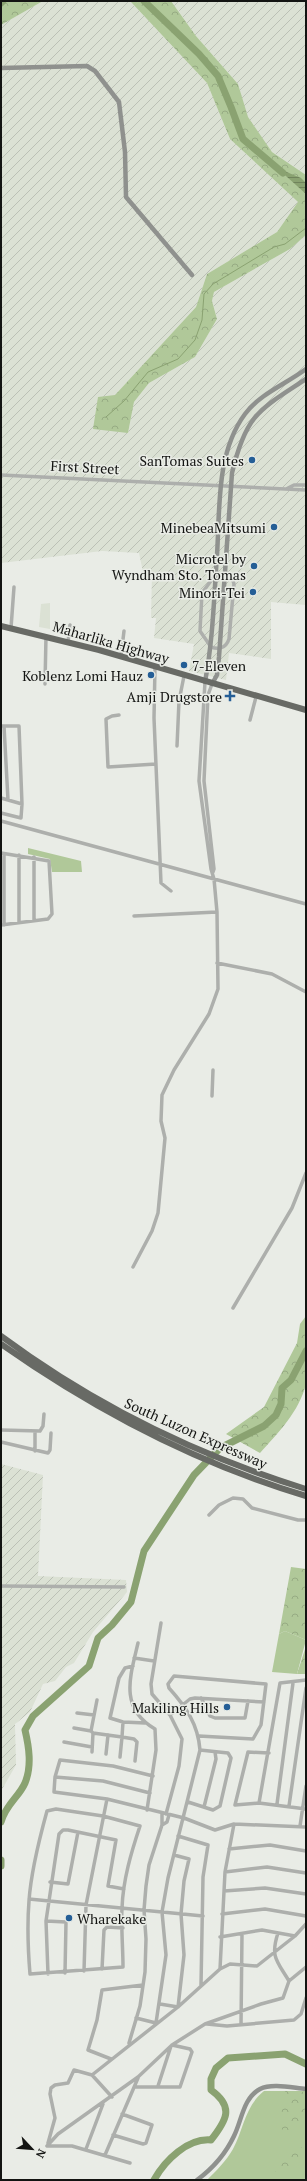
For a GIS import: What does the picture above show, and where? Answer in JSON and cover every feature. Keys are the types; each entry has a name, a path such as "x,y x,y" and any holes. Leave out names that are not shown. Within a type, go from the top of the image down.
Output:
{"highway":[{"name":"Maharlika Highway","path":"1,626 68,642 256,697 306,710"},
{"name":"South Luzon Expressway","path":"1,1336 40,1364 101,1403 150,1429 234,1472 306,1496"},
{"name":"South Luzon Expressway","path":"1,1344 60,1384 104,1410 194,1452 306,1489"}],"street":[{"path":"1,68 87,66 94,72 120,102 125,152 126,197 192,275"},
{"path":"134,1267 152,1231 158,1213 165,1138 161,1121 162,1095 174,1070 201,1028 214,1002 218,989 217,912 213,872 214,869 204,781 221,485 227,448 245,413 260,398 306,369"},
{"path":"213,872 211,869 199,781 209,683 217,675 220,648 232,473 243,434 256,415 273,400 306,379"},
{"name":"First Street","path":"1,476 231,485 306,490"},
{"name":"First Street","path":"288,488 294,485 306,485"},
{"path":"218,538 227,538"},
{"path":"216,574 224,574 233,580 229,639 226,645 220,648 211,647 200,631 202,593 216,574"},
{"path":"11,628 14,587"},
{"path":"68,642 70,625"},
{"path":"121,657 124,631"},
{"path":"45,684 46,636"},
{"path":"155,667 154,718 161,883 171,891"},
{"path":"177,746 179,701 184,676"},
{"path":"250,720 256,697"},
{"path":"119,715 106,719 108,767 156,764"},
{"path":"1,813 21,818 22,804 19,726 3,726 8,800"},
{"path":"1,798 22,804"},
{"path":"1,821 306,904"},
{"path":"3,854 19,855 49,861 52,914 48,919 2,925 3,854"},
{"path":"19,855 19,923"},
{"path":"34,857 34,920"},
{"path":"134,916 217,912"},
{"path":"217,963 272,974 306,992"},
{"path":"212,1096 213,1070"},
{"path":"233,1308 292,1208 306,1173"},
{"path":"1,1430 36,1431 42,1429 44,1414"},
{"path":"35,1451 36,1431"},
{"path":"1,1442 49,1453 51,1434"},
{"path":"209,1515 219,1505 233,1498 243,1500 250,1506 259,1510 298,1520 306,1520"},
{"path":"1,1586 124,1587"},
{"path":"129,2044 143,1985 146,1939 144,1910 149,1865 166,1814 179,1766 182,1739 170,1715 152,1694 151,1684 161,1623"},
{"path":"138,1643 129,1686 130,1695 135,1713 145,1723 155,1729 156,1750 147,1810"},
{"path":"134,1658 154,1661"},
{"path":"133,1666 125,1668 119,1678 110,1711 110,1718 123,1722 145,1723"},
{"path":"156,2023 166,1955 162,1912 168,1878 200,1750 199,1736 193,1719 183,1703 169,1688 168,1684 174,1676 266,1684 262,1725 253,1739 199,1736"},
{"path":"259,1803 280,1683 293,1683 306,1680"},
{"path":"277,1804 293,1683"},
{"path":"290,1806 306,1688"},
{"path":"170,1715 183,1703 190,1699 201,1698 264,1702"},
{"path":"201,1698 210,1716 215,1718 245,1718 248,1701"},
{"path":"92,1752 92,1732 97,1700"},
{"path":"77,1713 94,1715"},
{"path":"120,1757 123,1722"},
{"path":"74,1728 136,1740 135,1761"},
{"path":"106,1754 108,1735"},
{"path":"64,1742 92,1747"},
{"path":"188,1802 213,1810 220,1806 231,1758 228,1753 200,1750"},
{"path":"204,1807 216,1759 215,1752"},
{"path":"268,1753 248,1752 235,1805 259,1803 304,1808"},
{"path":"153,1776 114,1766 60,1760 55,1777 54,1792 107,1799 184,1818 210,1826 215,1830 220,1827 234,1824 306,1827"},
{"path":"55,1777 103,1781 150,1793"},
{"path":"300,1826 304,1808 306,1786"},
{"path":"84,1971 86,1905 107,1799"},
{"path":"56,1809 103,1816 140,1826 129,1862 124,1889 122,1909 123,1967 65,1973 30,1974 27,1935 29,1899 36,1853 47,1811 56,1809"},
{"path":"162,1825 167,1822 166,1814"},
{"path":"220,1969 220,1937 225,1872 234,1824"},
{"path":"48,1974 46,1921 50,1882 59,1834 63,1830 116,1840 108,1886 124,1889"},
{"path":"50,1882 68,1884 78,1832"},
{"path":"178,1836 208,1845 204,1877 200,1985"},
{"path":"229,1849 270,1845 306,1851"},
{"path":"174,1855 189,1859 184,1882 180,1914 184,1955 178,2007"},
{"path":"225,1872 267,1867 306,1873"},
{"path":"224,1891 265,1888 306,1894"},
{"path":"29,1899 203,1916"},
{"path":"222,1914 265,1909 306,1916"},
{"path":"46,1921 66,1922 65,1973"},
{"path":"92,2075 129,2044 178,2007 200,1985 220,1969 230,1964 257,1966 295,1936 306,1924"},
{"path":"102,1969 104,1930 106,1927 123,1928"},
{"path":"220,1937 262,1930 295,1936"},
{"path":"278,1933 273,1954 276,1962 289,1981"},
{"path":"241,2025 242,1934"},
{"path":"47,2146 58,2134 104,2103 138,2077 172,2045 205,2024 283,1998 289,1981 306,1967"},
{"path":"96,1991 143,1985"},
{"path":"102,1990 97,2020 88,2050 111,2059"},
{"path":"205,2024 227,2026 294,2020 301,2014 306,1998"},
{"path":"160,2004 178,2007"},
{"path":"136,2018 156,2023"},
{"path":"158,2086 172,2045"},
{"path":"134,2087 158,2086 179,2088 182,2084 192,2052 190,2049 172,2045"},
{"path":"47,2146 55,2124 50,2094 51,2088 55,2085 68,2083 74,2070 92,2075 112,2097"},
{"path":"105,2155 138,2077"},
{"path":"197,2180 224,2151 236,2131 244,2107 252,2096 261,2088 271,2087 306,2089"},
{"path":"86,2149 104,2103"},
{"path":"113,2135 143,2144 146,2143 152,2125 122,2114"},
{"path":"47,2146 62,2145 86,2149 130,2163"}],"shaded area":[{"path":"43,1 130,1 207,83 230,139 298,202 277,232 207,274 196,307 115,395 128,433 134,402 149,383 195,357 217,319 212,301 214,292 290,249 306,235 306,605 271,602 271,659 229,653 226,680 189,671 194,644 154,638 156,618 151,618 152,573 143,572 139,553 102,551 1,563 1,25"},
{"path":"171,1 306,1 306,175 272,152 247,117 238,84 196,36"},
{"path":"277,168 301,178 306,183 306,194"},
{"path":"50,603 50,629 39,627 41,604"},
{"path":"1,1464 43,1475 38,1576 126,1580 127,1592 93,1632 74,1663 66,1667 55,1681 43,1684 30,1712 15,1724 16,1765 1,1791"}],"green space":[{"path":"1,1 43,1 1,25"},
{"path":"130,1 171,1 196,36 238,84 248,117 272,152 306,175 306,235 290,249 214,292 212,301 217,319 195,357 149,383 134,402 128,433 93,429 98,397 115,395 196,307 207,274 277,232 298,202 230,139 207,83"},
{"path":"28,848 81,861 82,872 52,872 50,859 28,854"},
{"path":"306,1316 306,1384 303,1394 287,1422 260,1453 226,1434 264,1407 297,1343 300,1324"},
{"path":"291,1567 306,1569 306,1640 285,1631 279,1634"},
{"path":"285,1631 306,1640 297,1674 272,1672 279,1634"},
{"path":"306,1646 306,1674 297,1674"},
{"path":"264,2091 306,2091 306,2180 207,2180 231,2153 249,2110"},
{"path":"285,2091 306,2092 305,2116 301,2127 293,2134 281,2129 281,2115"},
{"path":"296,2141 301,2142 302,2149 294,2165 289,2169 275,2172"}],"waterway":[{"path":"144,1 199,54 218,76 243,139 283,173"},
{"path":"106,417 124,401 148,372 178,359 195,340 202,320 204,294 213,284 274,247 285,244 306,228"},
{"path":"1,1822 6,1810 22,1788 27,1777 29,1770 29,1756 25,1730 33,1716 89,1666 98,1638 112,1625 131,1602 144,1551 194,1475 220,1448 264,1426 276,1415 281,1404 282,1388 291,1380 306,1351"},
{"path":"1,1860 1,1866"},
{"path":"154,2180 164,2165 178,2152 202,2140 211,2140 221,2127 226,2114 226,2108 219,2096 211,2090 211,2079 216,2068 228,2058 285,2054 306,2064"}],"place":[{"name":"SanTomas Suites","path":"252,460"},
{"name":"MinebeaMitsumi","path":"274,527"},
{"name":"Microtel by Wyndham Sto. Tomas","path":"254,566"},
{"name":"Minori-Tei","path":"253,592"},
{"name":"7-Eleven","path":"184,665"},
{"name":"Koblenz Lomi Hauz","path":"151,675"},
{"name":"Amji Drugstore","path":"230,696"},
{"name":"Makiling Hills","path":"227,1707"},
{"name":"Wharekake","path":"69,1918"}]}
